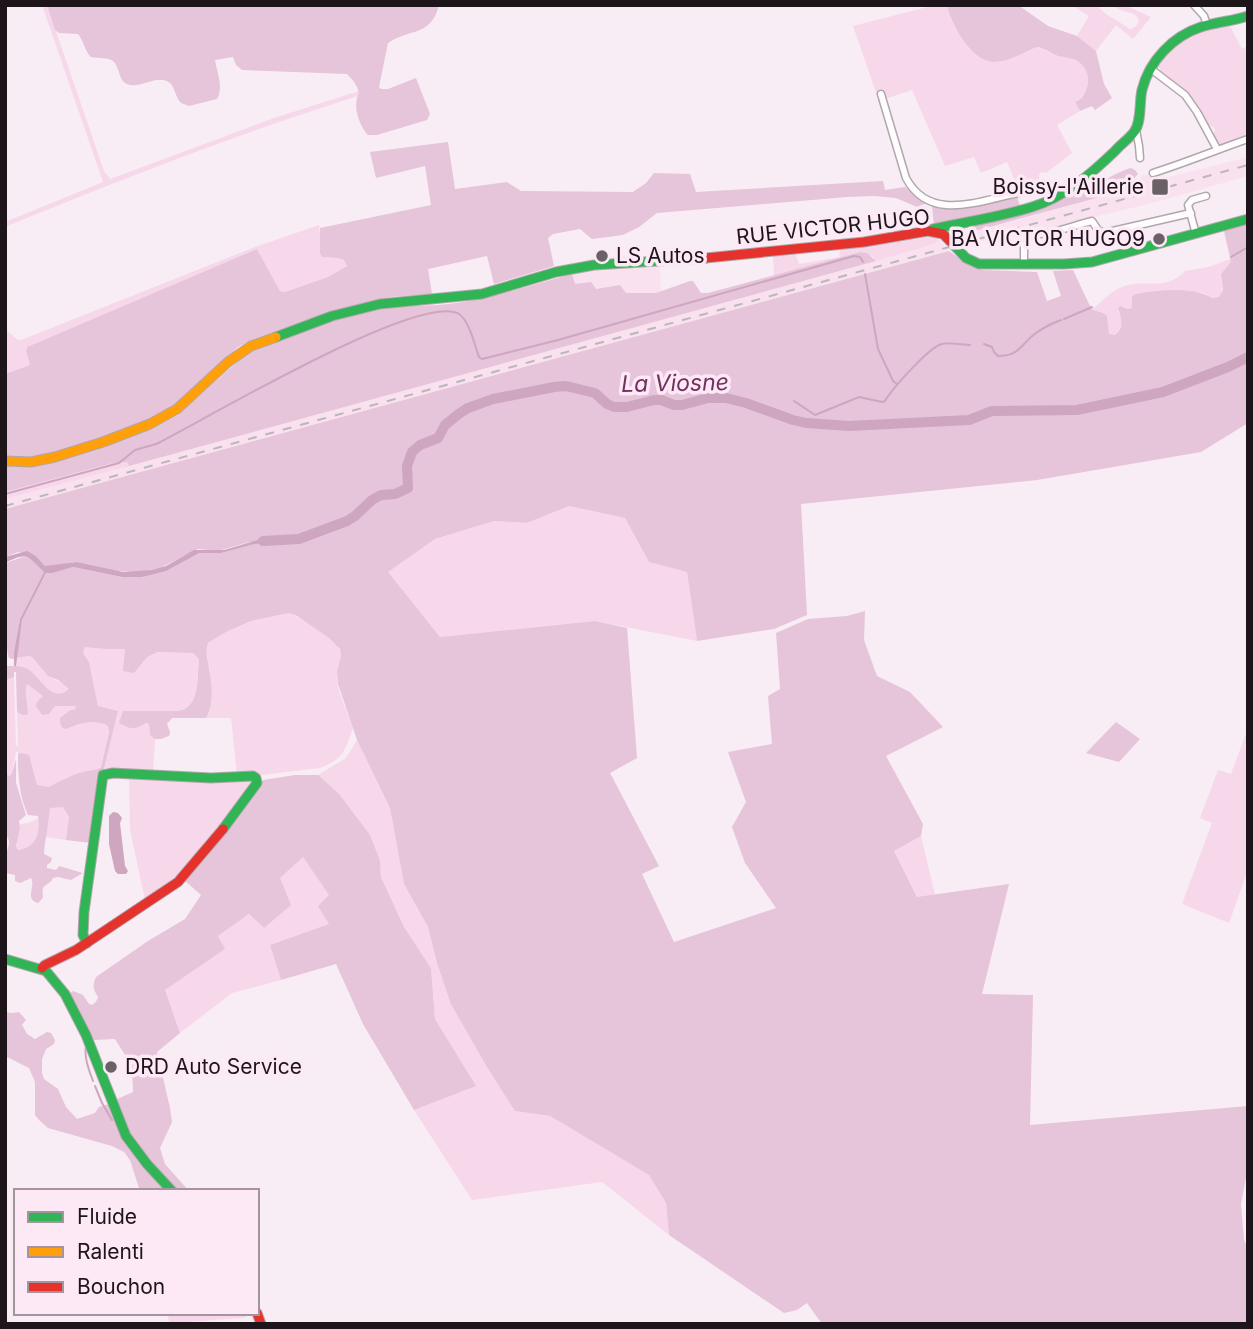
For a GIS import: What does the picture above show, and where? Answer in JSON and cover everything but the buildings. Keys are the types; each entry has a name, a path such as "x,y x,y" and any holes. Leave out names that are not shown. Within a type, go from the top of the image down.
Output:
{"street":[{"path":"1194,5 1204,16 1207,25"},
{"path":"1140,158 1136,130 1142,89 1151,69 1181,36 1199,27 1248,16"},
{"path":"1151,69 1185,95 1217,149"},
{"path":"881,94 906,178 911,188 934,204 951,207 1031,191 1064,192"},
{"path":"928,231 1032,207 1064,192 1097,168 1136,130"},
{"path":"1153,173 1248,139"},
{"path":"1196,234 1188,203 1206,196"},
{"path":"1024,264 1024,237 1092,221 1098,230 1104,233 1191,213"},
{"name":"RUE VICTOR HUGO","path":"5,461 32,461 55,457 162,419 184,403 228,362 258,342 364,307 390,302 482,294 556,272 594,265 827,247 928,231 940,232 966,258 975,263 1092,262 1248,219"},
{"path":"948,239 948,229 955,224"},
{"path":"42,968 87,943 174,885 222,831 257,780 253,776 211,778 105,774 102,778 84,912 83,935 87,943"},
{"path":"5,959 42,968 51,975 71,1004 86,1035 122,1127 135,1150 170,1189"}],"shaded area":[{"path":"42,5 47,5 104,171 110,179 277,117 359,93 358,96 180,158 5,227 5,222 103,182"},
{"path":"47,5 439,5 431,22 425,27 388,43 379,87 388,89 416,78 430,114 427,120 377,135 368,135 358,115 358,90 347,74 242,70 233,57 215,60 220,85 217,99 189,106 181,103 171,84 166,81 155,80 138,85 124,82 113,61 91,57 78,34 59,33 55,30"},
{"path":"935,5 947,5 958,32 970,50 986,61 1006,60 1037,47 1076,60 1085,69 1088,77 1086,90 1075,102 1080,111 1057,125 1072,153 1046,173 1041,172 1040,183 1018,188 1007,162 981,173 974,157 945,166 912,90 879,101 853,26"},
{"path":"947,5 1018,5 1048,26 1077,36 1096,51 1104,84 1112,98 1095,110 1092,106 1080,111 1075,102 1082,98 1087,86 1085,69 1076,60 1058,56 1043,48 1037,47 1001,61 986,61 964,41"},
{"path":"1071,5 1100,5 1099,8 1106,14 1130,29 1139,22 1136,16 1112,5 1125,5 1151,17 1133,39 1116,25 1096,51 1077,36 1089,16"},
{"path":"1229,24 1242,49 1248,46 1248,136 1220,145 1212,136 1214,127 1208,125 1189,96 1166,77 1158,65 1174,46 1194,32"},
{"path":"448,142 455,189 507,182 521,191 633,192 654,173 690,174 696,192 883,181 885,190 905,187 927,203 917,207 896,198 847,197 657,213 623,235 592,239 580,229 553,234 548,238 554,266 494,284 487,256 428,269 432,294 390,297 344,308 253,339 238,347 180,402 145,422 53,454 18,459 5,456 5,374 30,365 27,347 257,249 280,291 285,292 328,277 347,266 344,260 322,257 320,228 431,205 425,166 376,178 370,152"},
{"path":"1248,157 1248,176 1152,203 960,247 953,238 1136,187 1142,183 1140,176 1150,174 1152,181 1158,180"},
{"path":"1131,168 1138,174 1126,190 975,231 973,227 974,224 1068,193 1085,190"},
{"path":"1017,197 1020,206 934,225 932,206 963,207"},
{"path":"1248,224 1248,423 1201,452 1037,480 801,504 807,615 774,629 697,641 687,572 649,562 625,518 569,506 527,523 494,521 435,539 388,572 440,637 595,621 627,628 637,758 610,773 659,866 642,874 674,942 776,908 745,863 732,827 746,802 728,752 772,744 768,696 780,689 776,633 808,619 847,616 865,611 864,640 877,676 910,692 943,727 886,756 923,824 921,836 894,851 917,897 1009,884 982,994 1033,995 1030,1125 1248,1106 1248,1167 1241,1204 1244,1240 1248,1249 1248,1324 822,1324 807,1303 797,1310 784,1313 669,1235 666,1203 649,1175 550,1116 515,1111 487,1067 451,1004 428,927 404,884 390,808 357,740 338,684 340,649 329,638 289,613 251,621 209,642 207,652 212,694 206,718 172,718 167,724 169,736 161,739 150,735 149,724 133,728 119,723 123,711 185,709 190,705 196,691 199,659 193,653 158,652 147,657 134,673 123,671 125,649 85,647 83,653 89,662 98,706 118,711 104,769 99,774 91,843 66,840 69,817 63,807 50,808 44,854 52,858 47,868 56,870 59,866 83,873 71,880 53,878 44,887 43,898 38,903 31,896 31,878 20,883 15,881 15,875 5,873 9,842 5,833 5,774 10,776 16,759 16,783 26,815 19,821 16,846 18,850 33,843 39,828 38,816 28,815 23,800 18,754 29,755 37,785 49,787 74,775 101,767 109,732 108,726 97,722 63,728 60,718 76,706 55,706 49,714 42,715 36,706 43,696 27,684 28,714 22,715 17,711 16,672 14,677 5,680 5,666 28,669 52,692 63,693 69,689 48,676 32,657 16,658 22,620 46,573 73,567 122,577 142,577 199,553 221,553 274,542 249,542 218,551 198,549 160,568 139,572 115,571 77,562 49,567 36,556 18,552 5,557 5,509 949,251 970,266 982,270 1037,272 1047,301 1061,296 1053,271 1073,270 1089,304 1093,310 1107,316 1109,334 1114,335 1121,326 1118,308 1132,308 1132,297 1135,294 1175,290 1219,297 1223,290 1221,274 1231,262 1224,231"},
{"path":"319,225 322,257 344,260 347,266 328,277 285,292 280,291 257,249 27,347 30,365 5,374 5,329 21,340 255,247"},
{"path":"928,235 940,241 876,261 872,256 860,252 774,276 773,256 795,253 799,264 840,257 841,249 924,238"},
{"path":"940,241 949,251 5,509 5,499 876,261"},
{"path":"860,252 867,253 876,261 129,466 127,462 113,463 5,492 5,465 43,465 152,429 178,415 238,361 253,351 357,313 392,307 465,302 572,274 575,284 591,282 596,289 620,285 626,293 656,293 693,281 701,293 708,293"},
{"path":"1231,259 1221,277 1222,292 1216,299 1203,293 1178,290 1135,294 1132,308 1123,306 1118,310 1121,324 1114,335 1109,334 1104,316 1092,309 1120,288 1170,281 1185,271"},
{"path":"660,266 661,291 656,293 626,293 620,285 595,289 574,284 572,274 591,270"},
{"path":"127,462 129,466 5,499 5,492 113,463"},
{"path":"569,506 625,518 649,562 687,572 697,641 595,621 440,637 387,572 435,539 494,521 527,523"},
{"path":"261,539 274,539 274,543 255,544 221,553 199,553 166,571 142,577 122,577 73,567 46,573 22,620 14,666 20,619 44,572 28,557 19,557 5,563 5,557 27,551 45,566 77,562 123,572 166,566 194,550 224,550"},
{"path":"23,557 32,558 44,572 20,619 13,659 9,658 5,632 5,563"},
{"path":"289,613 319,630 339,648 341,656 338,686 353,728 339,757 320,768 237,775 231,718 206,718 209,713 210,670 206,651 209,642 228,631 251,621"},
{"path":"85,647 126,649 147,657 158,652 193,653 199,659 195,694 185,711 120,723 133,728 149,724 150,735 155,739 153,773 104,769 118,711 98,706 89,662 83,653"},
{"path":"32,657 48,676 69,689 57,694 51,692 27,669 16,666 16,658"},
{"path":"12,677 16,746 17,711 24,715 28,713 27,683 43,696 41,700 52,709 55,706 76,706 69,711 76,726 92,722 108,726 101,766 43,787 37,785 22,753 16,752 12,773 10,776 5,774 5,680"},
{"path":"1116,722 1140,739 1119,762 1086,753"},
{"path":"1248,728 1248,870 1229,923 1182,904 1212,823 1200,818 1218,770 1231,774"},
{"path":"357,740 390,808 404,884 428,927 437,963 515,1111 550,1116 649,1175 666,1203 669,1235 602,1182 472,1200 414,1110 475,1086 435,1019 431,968 404,927 381,877 380,861 318,775 346,758"},
{"path":"318,775 339,794 370,835 380,861 381,877 404,927 431,968 435,1019 476,1086 414,1110 363,1024 336,964 281,980 270,945 329,924 318,906 329,895 303,857 280,878 291,905 264,928 249,914 218,936 225,949 165,990 180,1033 157,1052 172,1122 160,1148 165,1164 187,1189 176,1189 133,1141 115,1100 133,1092 132,1066 115,1039 94,1040 70,993 73,991 83,995 92,1005 98,997 94,987 96,977 185,919 201,895 184,880 263,780"},
{"path":"129,778 249,779 251,783 180,877 145,900 130,830"},
{"path":"60,806 69,817 66,840 45,837 50,808"},
{"path":"113,812 122,818 120,823 125,866 128,871 126,874 118,874 115,871 109,844 109,816"},
{"path":"39,818 40,828 36,839 26,849 18,850 20,824"},
{"path":"921,836 935,895 918,898 894,851"},
{"path":"303,856 329,895 330,924 270,945 281,980 232,993 180,1033 165,990 224,949 218,936 249,914 264,928 280,878"},
{"path":"5,1012 19,1012 26,1020 22,1025 27,1034 35,1039 47,1032 51,1033 55,1040 54,1044 46,1049 42,1059 44,1079 58,1089 66,1107 77,1119 95,1113 99,1107 109,1104 166,1189 139,1189 130,1160 124,1152 112,1146 48,1128 35,1115 35,1082 29,1068 5,1056"},
{"path":"168,1315 246,1315 242,1318 173,1323 169,1321"}],"waterway":[{"path":"1231,257 1248,247"},
{"path":"5,494 119,463 135,450 156,444 310,362 402,321 437,312 459,314 469,327 482,359 854,256 860,257 863,262"},
{"path":"865,274 878,349 897,384"},
{"path":"1064,319 1092,307"},
{"path":"984,344 992,347 998,356 1009,355 1038,332 1061,320"},
{"path":"794,401 815,415 859,397 882,402 911,369 936,347 944,343 970,345"},
{"name":"La Viosne","path":"263,541 299,539 347,521 381,495 395,494 408,488 407,466 412,452 420,445 438,438 445,425 468,408 493,399 554,387 566,386 595,393 614,407 627,407 654,400 682,405 708,398 726,398 806,423 849,426 969,420 992,411 1077,410 1163,392 1248,357"},
{"path":"86,1046 86,1059 93,1081"},
{"path":"95,1086 112,1120"}],"railway":[{"path":"5,506 1248,165"}],"traffic: fast":[{"path":"933,229 1020,211 1044,203 1077,184 1137,128 1145,79 1156,60 1172,43 1207,25 1248,16"},
{"path":"950,241 966,258 979,264 1092,262 1248,219"},
{"path":"276,337 332,316 380,304 482,294 556,272 594,265 706,258"},
{"path":"87,943 83,935 84,912 103,775 113,773 211,778 253,776 257,783 223,829"},
{"path":"5,959 46,971 65,994 86,1035 126,1136 170,1189"}],"traffic: slow":[{"path":"5,461 31,462 55,457 150,424 177,409 228,362 251,346 276,337"}],"traffic: jam":[{"path":"706,258 864,242 928,231 943,234 950,241"},
{"path":"42,968 76,950 178,882 223,829"},
{"path":"258,1315 261,1324"}],"place":[{"name":"Boissy-l'Aillerie","path":"1160,187"},
{"name":"BA VICTOR HUGO9","path":"1159,239"},
{"name":"LS Autos","path":"602,256"},
{"name":"DRD Auto Service","path":"111,1067"}]}
